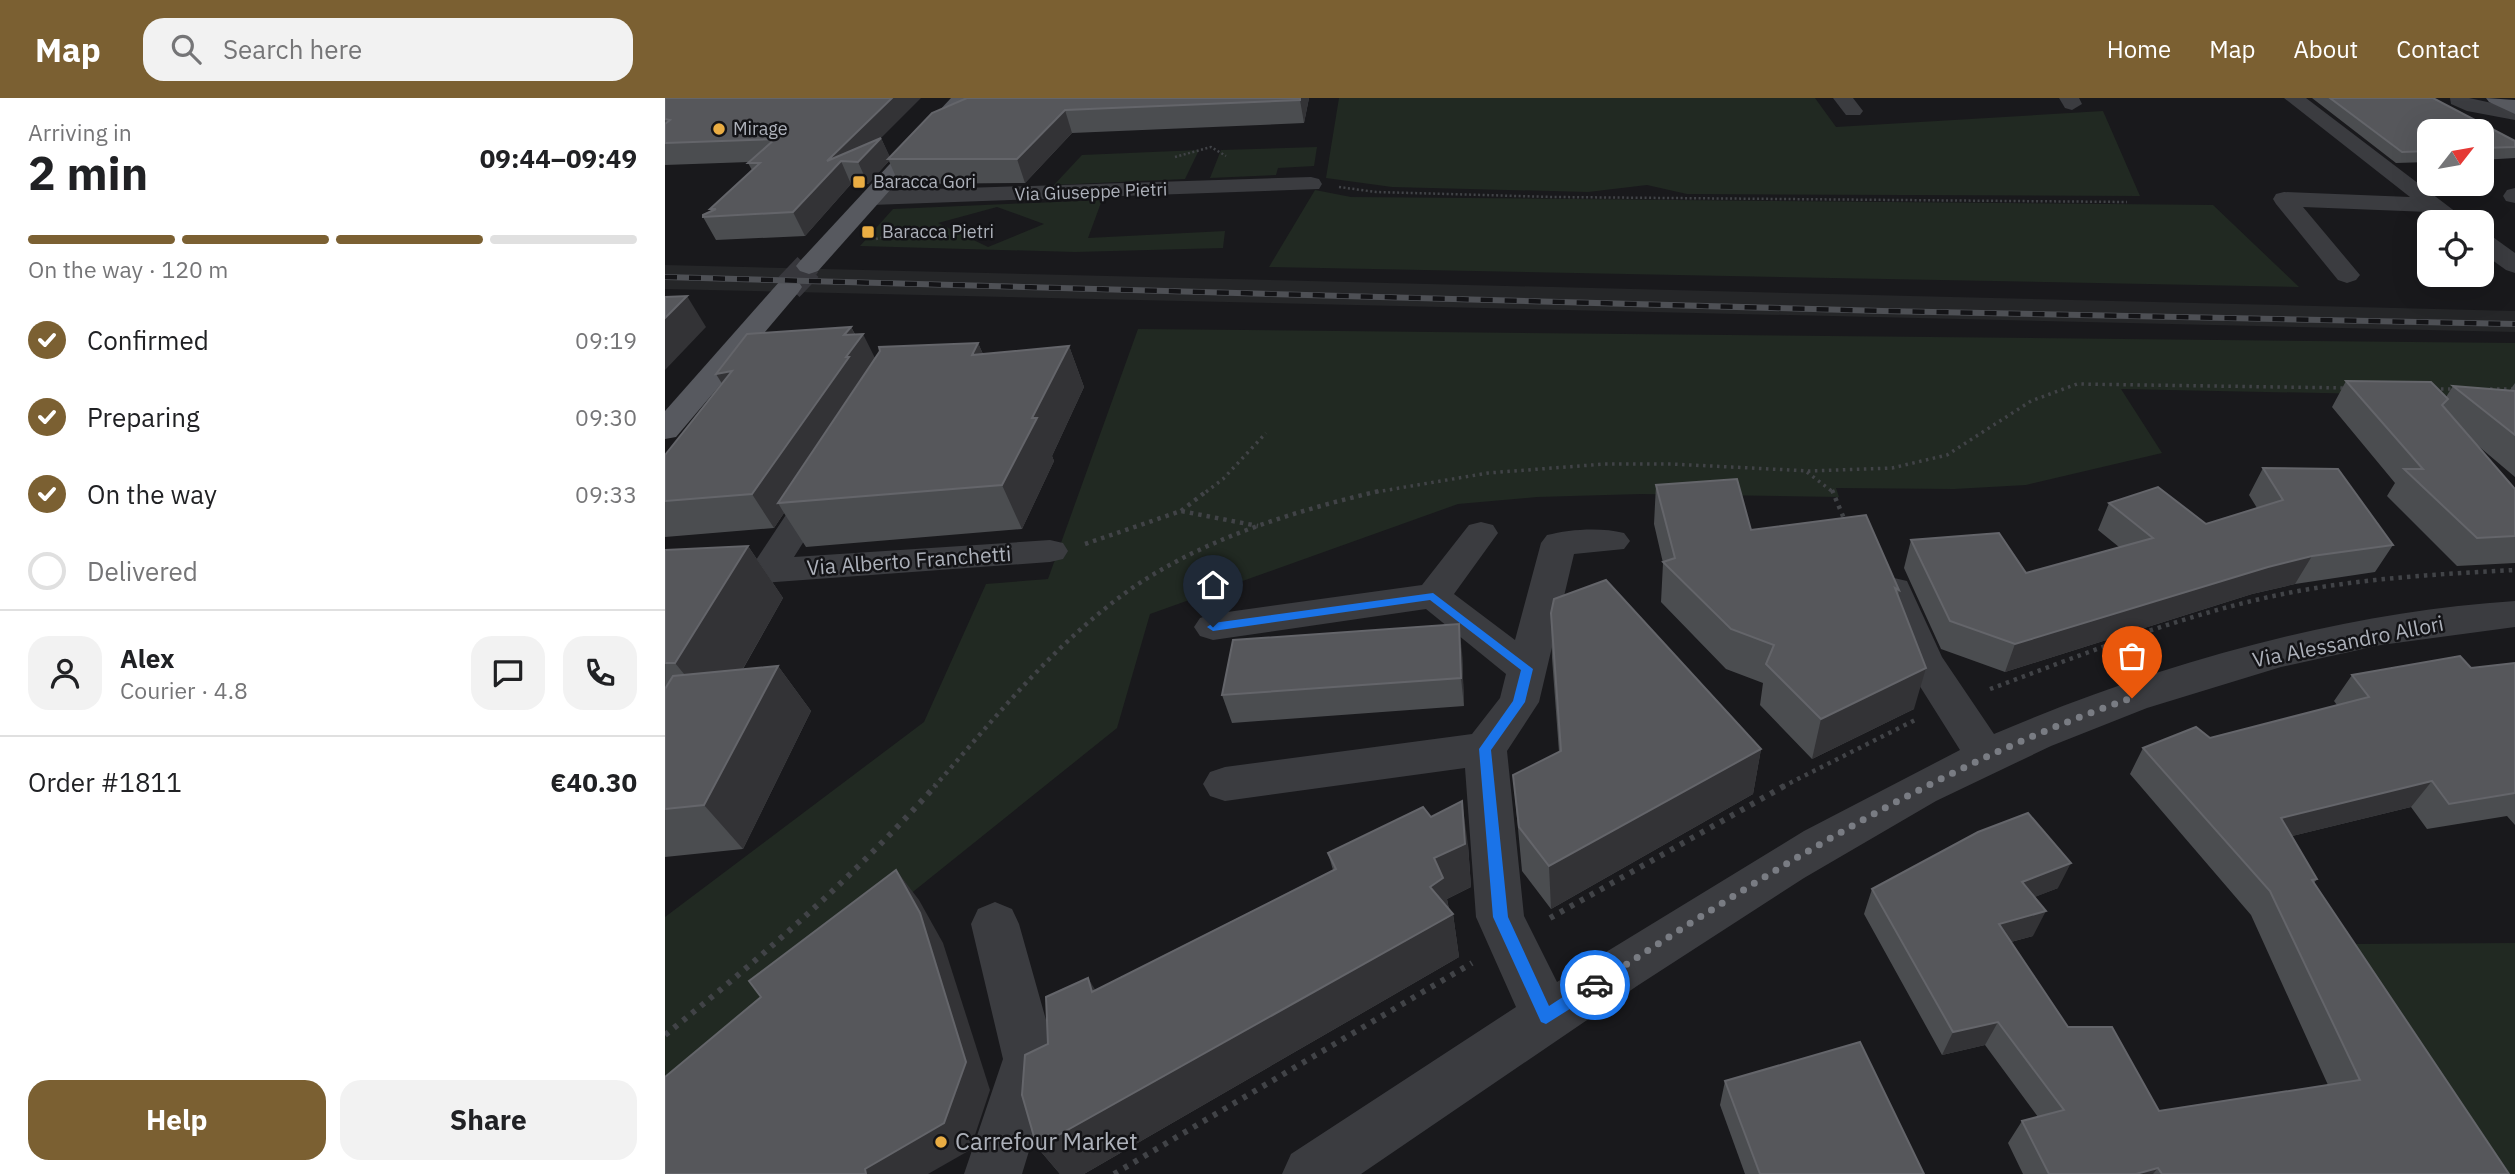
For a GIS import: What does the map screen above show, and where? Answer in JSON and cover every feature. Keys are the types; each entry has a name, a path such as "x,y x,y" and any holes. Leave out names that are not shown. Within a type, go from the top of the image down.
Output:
{"main road":[{"path":"665,430 799,276 962,98"},
{"path":"2496,98 2515,108"},
{"path":"945,119 984,100"}],"street":[{"path":"2294,98 2441,210"},
{"path":"2458,100 2467,105 2515,114"},
{"name":"Via Giuseppe Pietri","path":"871,198 1311,184"},
{"path":"2347,275 2284,199 2434,205"},
{"path":"2494,250 2515,265"},
{"name":"Via Alberto Franchetti","path":"768,570 840,458"},
{"path":"1213,627 1433,596 1481,533"},
{"path":"1872,538 1924,661 1986,756"},
{"path":"1546,1017 1500,917 1485,749 1519,702 1559,543 1612,541"},
{"name":"Via Alberto Franchetti","path":"665,578 1050,551"},
{"path":"1433,596 1527,669"},
{"name":"Via Alessandro Allori","path":"1311,1174 1546,1017 1803,854 1986,756 2064,722 2247,661 2340,639 2489,615 2515,614"},
{"path":"1225,784 1485,749"},
{"path":"993,1174 1030,1059 995,924"}],"path":[{"path":"1311,184 1376,192 1554,197 2127,202"},
{"path":"1050,551 1065,550 1127,532 1181,511 1223,479 1266,433"},
{"path":"1806,471 1833,491 1846,521 1872,538"},
{"path":"1181,511 1259,527"}],"shaded area":[{"path":"1339,98 1815,98 1836,127 2103,111 2140,196 1687,194 1647,185 1588,192 1392,187 1326,178"},
{"path":"1317,147 1314,166 1278,168 1276,175 1210,178 1221,150"},
{"path":"1199,150 1185,179 1054,185 1082,155"},
{"path":"1315,190 1351,197 2213,205 2299,287 1269,267"},
{"path":"1102,200 1088,238 1225,231 1223,248 1075,252 860,246 893,209","holes":["997,207 1044,224 988,247 938,223"]},
{"path":"665,265 2515,311 2515,332 665,289"},
{"path":"1138,329 2515,343 2515,397 2121,389 2162,453 2026,485 1954,489 1836,488 1839,497 1641,494 1537,497 1458,504 1150,614 1117,728 767,1009 665,1100 665,917 924,722 986,584 1048,579"},
{"path":"2515,943 2515,1174 2487,1174 2356,944"}],"building":[{"path":"665,98 892,98 827,161 881,138 858,162 841,161 793,212 703,217 716,209 710,209 760,163 748,163 775,139 665,143 665,124 670,120 665,119"},
{"path":"967,98 1300,100 1065,110 1017,159 888,159 932,113"},
{"path":"2330,98 2433,98 2473,119 2417,119 2417,151 2402,152"},
{"path":"2494,130 2515,141 2515,147 2494,148"},
{"path":"687,296 665,318 665,297"},
{"path":"851,327 844,335 863,334 752,494 665,501 665,455 732,371 716,374 747,334"},
{"path":"978,343 972,355 1069,346 1032,418 1037,418 1002,485 778,503 880,351 879,347"},
{"path":"2346,381 2431,382 2448,399 2442,405 2515,489 2515,536 2477,538 2404,469 2423,469"},
{"path":"2453,386 2515,391 2515,435"},
{"path":"2263,468 2338,469 2393,545 2312,556 2268,567 2015,644 1950,621 1911,540 1999,533 2026,573 2153,538 2109,503 2158,487 2206,524 2283,500"},
{"path":"1737,479 1751,530 1866,515 1899,590 1895,588 1926,668 1821,719 1766,664 1774,645 1731,629 1663,562 1675,558 1656,485"},
{"path":"748,546 675,663 665,663 665,550"},
{"path":"1606,580 1761,749 1549,866 1519,827 1513,775 1561,751 1551,613 1554,599"},
{"path":"1459,624 1461,678 1222,695 1233,640"},
{"path":"2460,656 2471,668 2515,663 2515,793 2449,804 2432,781 2281,818 2317,879 2312,880 2509,1174 2162,1174 2158,1168 2136,1174 2049,1174 2022,1121 2064,1110 1998,1022 1953,1032 1872,889 1978,832 2028,813 2071,863 2022,882 2046,911 1999,924 2068,1027 2112,1027 2159,1111 2360,1080 2270,891 2143,748 2196,727 2210,738 2369,697 2352,675"},
{"path":"778,666 704,805 665,809 665,689 673,676"},
{"path":"1462,801 1465,844 1434,858 1443,878 1430,887 1453,914 1037,1147 1022,1095 1025,1055 1048,1044 1046,997 1088,978 1092,992 1336,869 1328,853 1423,807 1431,817"},
{"path":"896,870 920,913 966,1062 944,1123 865,1169 866,1174 665,1174 665,1077 761,997 749,981"},
{"path":"1860,1042 1924,1174 1760,1174 1725,1081"}],"tunnel":[{"path":"789,287 808,267"}],"railway":[{"path":"665,277 1883,311 2515,324"}],"way so far":[{"path":"1595,985 1803,854 1891,805 1986,756 2064,722 2132,698"}],"place":[{"name":"Mirage","path":"719,129"},
{"name":"Baracca Gori","path":"859,182"},
{"name":"Baracca Pietri","path":"868,232"},
{"name":"Carrefour Market","path":"941,1142"}],"route":[{"path":"1213,627 1433,596 1527,669 1519,702 1485,749 1500,917 1546,1017 1595,985"}]}
